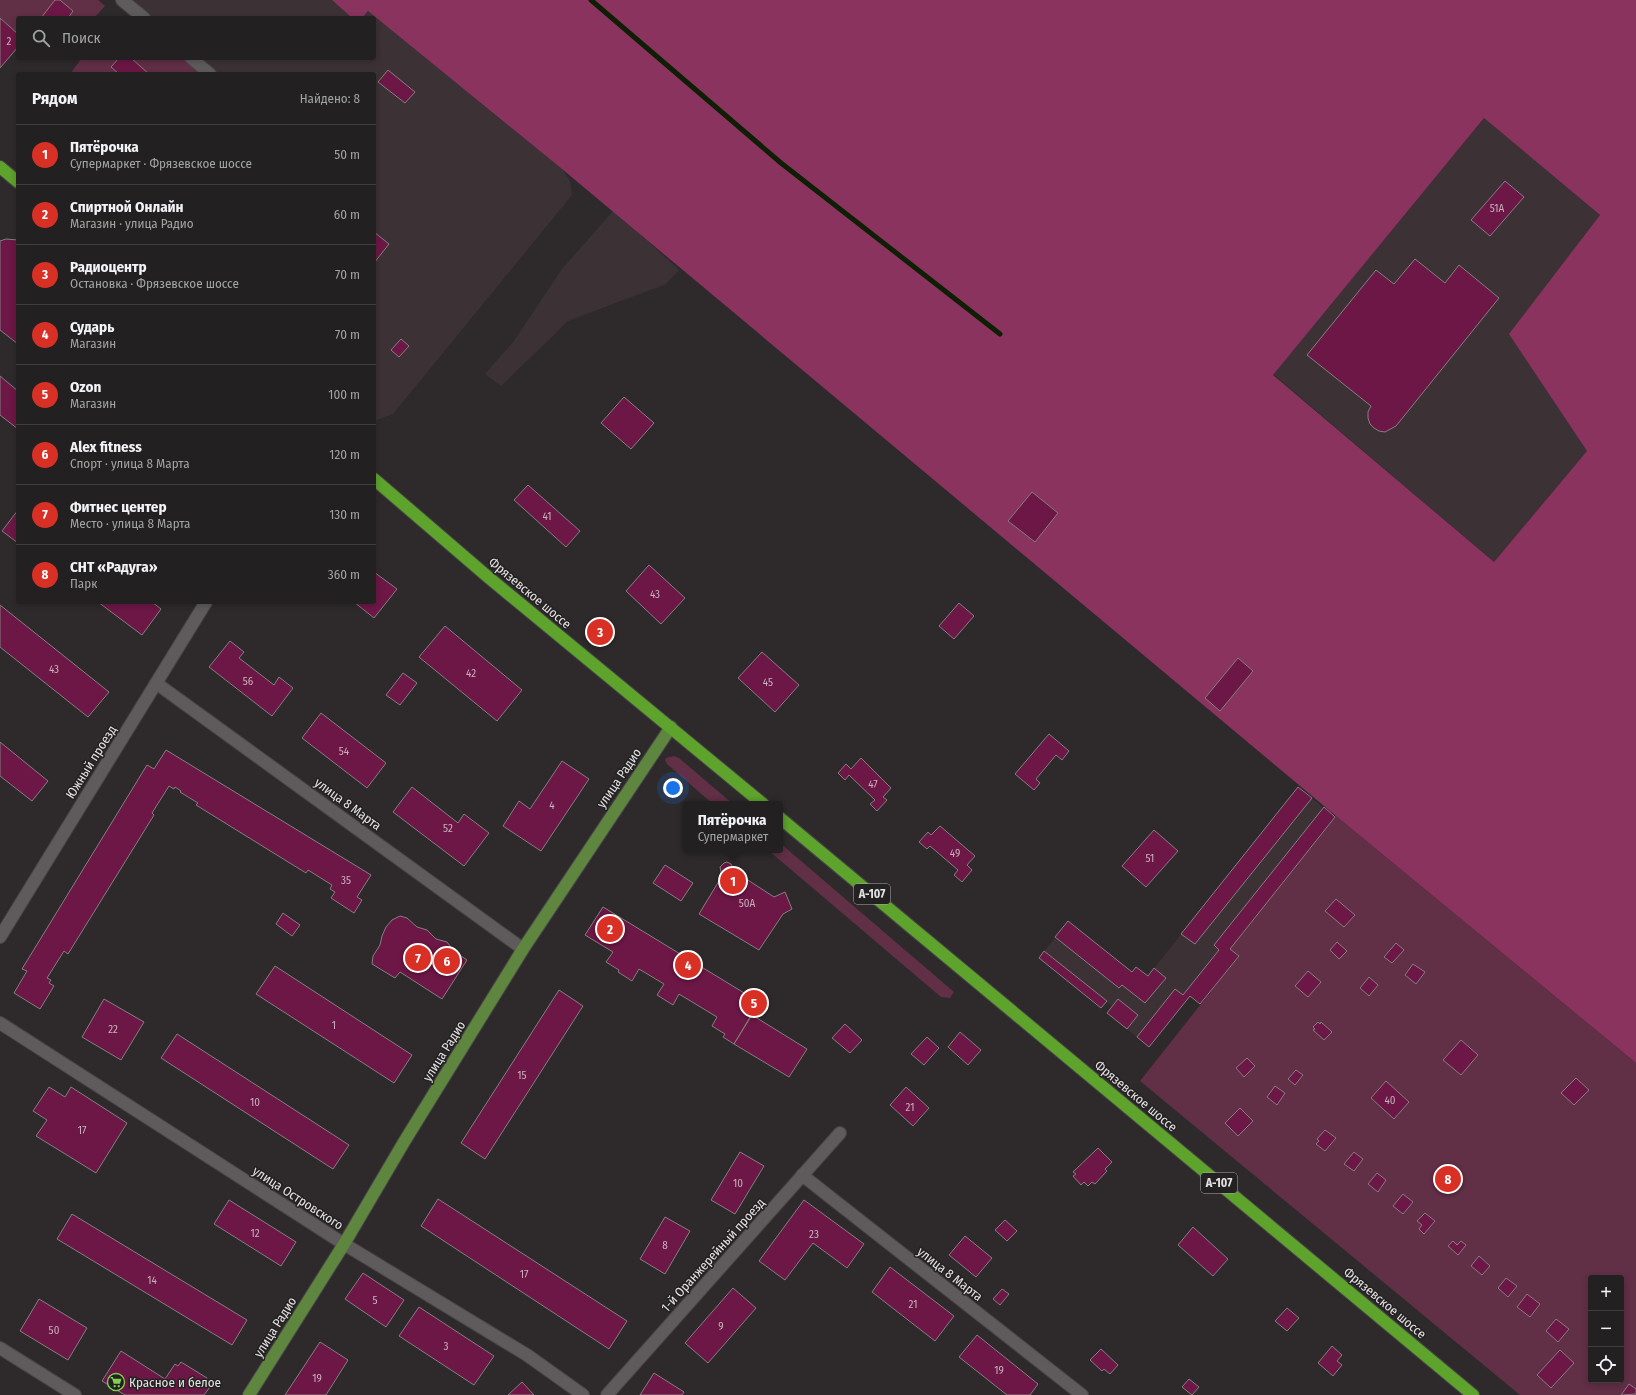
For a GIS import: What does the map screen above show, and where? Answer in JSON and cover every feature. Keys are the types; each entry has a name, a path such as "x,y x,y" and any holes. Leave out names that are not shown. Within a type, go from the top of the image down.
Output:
{"highway":[{"path":"0,167 16,180"},
{"name":"Фрязевское шоссе","path":"376,481 488,577 759,801"},
{"name":"Фрязевское шоссе","path":"783,820 1473,1395"}],"main road":[{"name":"улица Радио","path":"249,1395 344,1244 404,1142 523,949 671,727"}],"street":[{"path":"122,0 142,16"},
{"path":"193,60 208,72"},
{"name":"Южный проезд","path":"0,937 205,604"},
{"name":"улица 8 Марта","path":"156,683 523,949"},
{"name":"улица Островского","path":"0,1023 344,1244 527,1355 583,1395"},
{"name":"1-й Оранжерейный проезд","path":"607,1395 840,1133"},
{"name":"улица 8 Марта","path":"802,1175 1082,1395"},
{"path":"0,1348 74,1395"}],"shaded area":[{"path":"0,0 98,0 105,6 96,16 16,16 16,32 0,18"},
{"path":"126,0 332,0 350,16 144,16"},
{"path":"332,0 1636,0 1636,1063 1336,816 562,169 368,11 364,16 350,16","holes":["1484,118 1600,215 1509,334 1587,451 1494,562 1273,375"]},
{"path":"368,11 374,16 364,16"},
{"path":"376,18 562,169 570,181 572,195 393,414 376,420 376,72 209,72 194,60 376,60"},
{"path":"80,60 194,60 209,72 72,72"},
{"path":"1484,118 1600,215 1510,334 1587,451 1494,562 1273,374"},
{"path":"614,210 679,270 666,284 568,321 501,386 485,374 514,341 562,269"},
{"path":"674,756 679,758 729,801 710,801 667,764 665,760 666,758"},
{"path":"1298,787 1335,817 1230,948 1239,956 1200,1004 1190,996 1149,1047 1107,1013 1112,1006 1107,1002 1101,1008 1039,958 1068,921 1132,972 1148,976"},
{"path":"1336,816 1636,1063 1636,1395 1520,1395 1140,1081 1239,956 1230,949"},
{"path":"783,846 954,992 950,998 941,997 772,853 783,853"}],"building":[{"path":"55,0 60,0 73,11 69,16 43,16"},
{"path":"0,18 16,32 16,49 0,68"},
{"path":"117,60 133,60 147,72 117,72 111,67"},
{"path":"388,70 415,92 405,103 378,82"},
{"path":"1505,181 1524,197 1490,236 1471,220"},
{"path":"376,234 389,244 376,260"},
{"path":"6,239 16,240 16,342 0,330 0,241"},
{"path":"1415,259 1445,283 1459,265 1499,298 1396,426 1385,432 1379,431 1370,424 1368,418 1368,412 1371,406 1307,355 1376,270 1394,284"},
{"path":"401,339 409,346 399,357 391,350"},
{"path":"0,376 16,389 16,427 0,415"},
{"path":"624,397 654,423 631,449 601,423"},
{"path":"528,485 580,531 566,547 514,500"},
{"path":"1032,492 1058,513 1035,542 1008,521"},
{"path":"16,513 16,542 2,531"},
{"path":"649,565 685,598 661,624 626,591"},
{"path":"376,573 397,589 374,618 356,604 376,604"},
{"path":"959,603 974,616 954,639 939,626"},
{"path":"101,604 155,604 161,609 142,635"},
{"path":"0,605 109,692 88,717 0,647"},
{"path":"445,626 522,690 497,721 419,657"},
{"path":"230,641 244,652 239,658 274,685 279,677 293,688 272,716 209,667"},
{"path":"762,652 799,685 775,712 738,678"},
{"path":"1238,658 1253,671 1220,711 1205,698"},
{"path":"403,673 417,683 400,705 386,695"},
{"path":"321,713 386,763 367,788 302,738"},
{"path":"1049,734 1069,751 1062,760 1056,755 1036,779 1040,783 1034,790 1015,774"},
{"path":"0,742 48,781 32,801 0,776"},
{"path":"166,750 371,875 357,897 362,900 354,913 331,898 335,892 330,889 332,885 308,870 306,873 196,805 198,803 180,792 181,791 175,787 174,789 169,786 152,813 154,815 68,954 64,951 47,978 51,980 49,983 54,986 40,1009 14,993 27,971 22,969 147,765 154,769"},
{"path":"861,758 891,788 883,797 887,800 877,811 870,804 875,800 849,775 845,780 838,773 846,764 851,769"},
{"path":"562,761 589,779 541,851 503,826 519,801 530,809"},
{"path":"412,787 458,823 464,814 489,833 464,866 393,812"},
{"path":"1298,787 1312,798 1195,944 1181,934"},
{"path":"1324,807 1335,817 1230,949 1239,956 1200,1004 1190,996 1149,1047 1137,1037 1175,989 1183,995 1219,950 1214,945"},
{"path":"940,826 975,856 967,865 972,870 962,882 954,875 958,870 930,846 927,849 919,842 928,832 931,835"},
{"path":"1154,830 1178,851 1146,887 1122,866"},
{"path":"727,862 731,864 734,871 774,897 785,892 792,909 783,914 759,950 699,914 722,876 720,867"},
{"path":"665,865 693,883 681,901 653,883"},
{"path":"1336,899 1355,915 1344,927 1325,911"},
{"path":"603,907 759,1002 734,1044 723,1037 725,1034 712,1026 717,1017 679,994 673,1005 657,995 664,984 639,969 632,981 618,972 619,970 606,962 613,952 585,935"},
{"path":"283,913 300,925 292,936 276,924"},
{"path":"400,916 407,918 417,927 427,930 436,939 447,942 454,951 467,960 442,999 400,972 395,978 372,964 373,956 380,945 386,927 392,920"},
{"path":"1068,921 1132,972 1136,967 1148,976 1154,968 1166,978 1145,1003 1122,985 1119,988 1055,937"},
{"path":"1337,942 1347,951 1339,959 1330,950"},
{"path":"1396,943 1404,950 1392,963 1384,957"},
{"path":"1044,951 1107,1001 1101,1008 1039,958"},
{"path":"1413,964 1425,972 1416,984 1405,975"},
{"path":"275,966 412,1055 394,1083 256,994"},
{"path":"1308,971 1321,982 1308,997 1295,986"},
{"path":"1369,977 1378,985 1369,996 1360,988"},
{"path":"559,990 583,1006 485,1159 461,1143"},
{"path":"104,999 144,1022 121,1060 82,1037"},
{"path":"1118,999 1138,1015 1127,1029 1107,1013"},
{"path":"752,1015 807,1049 789,1077 734,1044"},
{"path":"1318,1022 1320,1024 1321,1022 1332,1032 1324,1040 1313,1030 1315,1029 1313,1027"},
{"path":"845,1024 862,1040 850,1053 832,1038"},
{"path":"960,1032 981,1050 968,1065 948,1047"},
{"path":"177,1034 349,1145 333,1169 161,1058"},
{"path":"927,1037 939,1048 924,1065 911,1054"},
{"path":"1461,1040 1478,1055 1461,1075 1443,1060"},
{"path":"1247,1058 1255,1066 1244,1077 1236,1068"},
{"path":"1296,1070 1303,1075 1295,1085 1288,1079"},
{"path":"1576,1078 1589,1090 1574,1105 1561,1093"},
{"path":"1386,1081 1409,1102 1394,1119 1371,1098"},
{"path":"1275,1086 1285,1093 1277,1105 1267,1097"},
{"path":"49,1087 65,1097 71,1087 127,1123 96,1173 36,1136 47,1120 33,1111"},
{"path":"906,1087 929,1108 913,1126 890,1105"},
{"path":"1240,1108 1253,1121 1238,1136 1225,1123"},
{"path":"1325,1130 1336,1138 1325,1151 1316,1144 1319,1141 1317,1139"},
{"path":"1098,1148 1112,1162 1105,1169 1107,1171 1095,1184 1092,1182 1088,1186 1084,1182 1081,1185 1073,1176 1076,1174 1073,1172"},
{"path":"740,1152 764,1166 735,1214 711,1200"},
{"path":"1354,1152 1363,1159 1354,1171 1344,1164"},
{"path":"1377,1173 1386,1180 1378,1192 1368,1184"},
{"path":"1403,1194 1413,1202 1403,1214 1393,1206"},
{"path":"438,1199 627,1321 609,1349 421,1226"},
{"path":"229,1200 296,1242 281,1266 214,1224"},
{"path":"804,1200 864,1244 847,1268 813,1243 785,1280 759,1261"},
{"path":"1425,1213 1435,1221 1424,1234 1419,1229 1422,1225 1417,1221"},
{"path":"72,1214 247,1320 232,1345 57,1239"},
{"path":"665,1217 690,1231 665,1274 640,1259"},
{"path":"1005,1220 1017,1231 1007,1241 995,1230"},
{"path":"1193,1227 1228,1259 1213,1276 1178,1245"},
{"path":"965,1236 992,1258 976,1277 949,1255"},
{"path":"1453,1241 1457,1245 1461,1241 1466,1245 1458,1255 1448,1246"},
{"path":"1479,1256 1490,1266 1482,1275 1471,1266"},
{"path":"890,1267 954,1316 935,1341 872,1292"},
{"path":"363,1273 404,1300 386,1327 345,1299"},
{"path":"1506,1278 1517,1286 1508,1297 1498,1288"},
{"path":"733,1288 756,1308 708,1363 685,1343"},
{"path":"1002,1289 1009,1294 1000,1305 993,1299"},
{"path":"1527,1294 1540,1304 1530,1317 1517,1307"},
{"path":"39,1299 87,1328 68,1360 20,1331"},
{"path":"419,1307 494,1356 474,1385 399,1336"},
{"path":"1287,1308 1299,1318 1287,1331 1275,1321"},
{"path":"1556,1319 1569,1329 1558,1342 1546,1331"},
{"path":"977,1335 1038,1384 1030,1395 1007,1395 959,1357"},
{"path":"320,1342 348,1360 326,1395 285,1395"},
{"path":"1332,1346 1342,1355 1337,1361 1342,1365 1333,1376 1318,1363"},
{"path":"1101,1349 1118,1365 1110,1374 1104,1369 1102,1371 1090,1360"},
{"path":"1560,1350 1574,1363 1551,1388 1537,1375"},
{"path":"121,1351 165,1379 175,1364 178,1366 181,1362 207,1378 204,1383 210,1387 204,1395 125,1395 102,1381"},
{"path":"654,1373 684,1392 682,1395 640,1395"},
{"path":"1189,1379 1199,1387 1192,1395 1182,1387"},
{"path":"522,1382 534,1395 508,1395"},
{"path":"1629,1384 1636,1389 1636,1394 1621,1395"}],"waterway":[{"path":"591,0 781,163 1000,334"}],"place":[{"name":"Радиоцентр","path":"600,632"},
{"name":"Пятёрочка","path":"733,881"},
{"name":"Спиртной Онлайн","path":"610,929"},
{"name":"Фитнес центер","path":"418,958"},
{"name":"Alex fitness","path":"447,961"},
{"name":"Сударь","path":"688,965"},
{"name":"Ozon","path":"754,1003"},
{"name":"СНТ «Радуга»","path":"1448,1179"},
{"name":"Красное и белое","path":"116,1382"}]}
